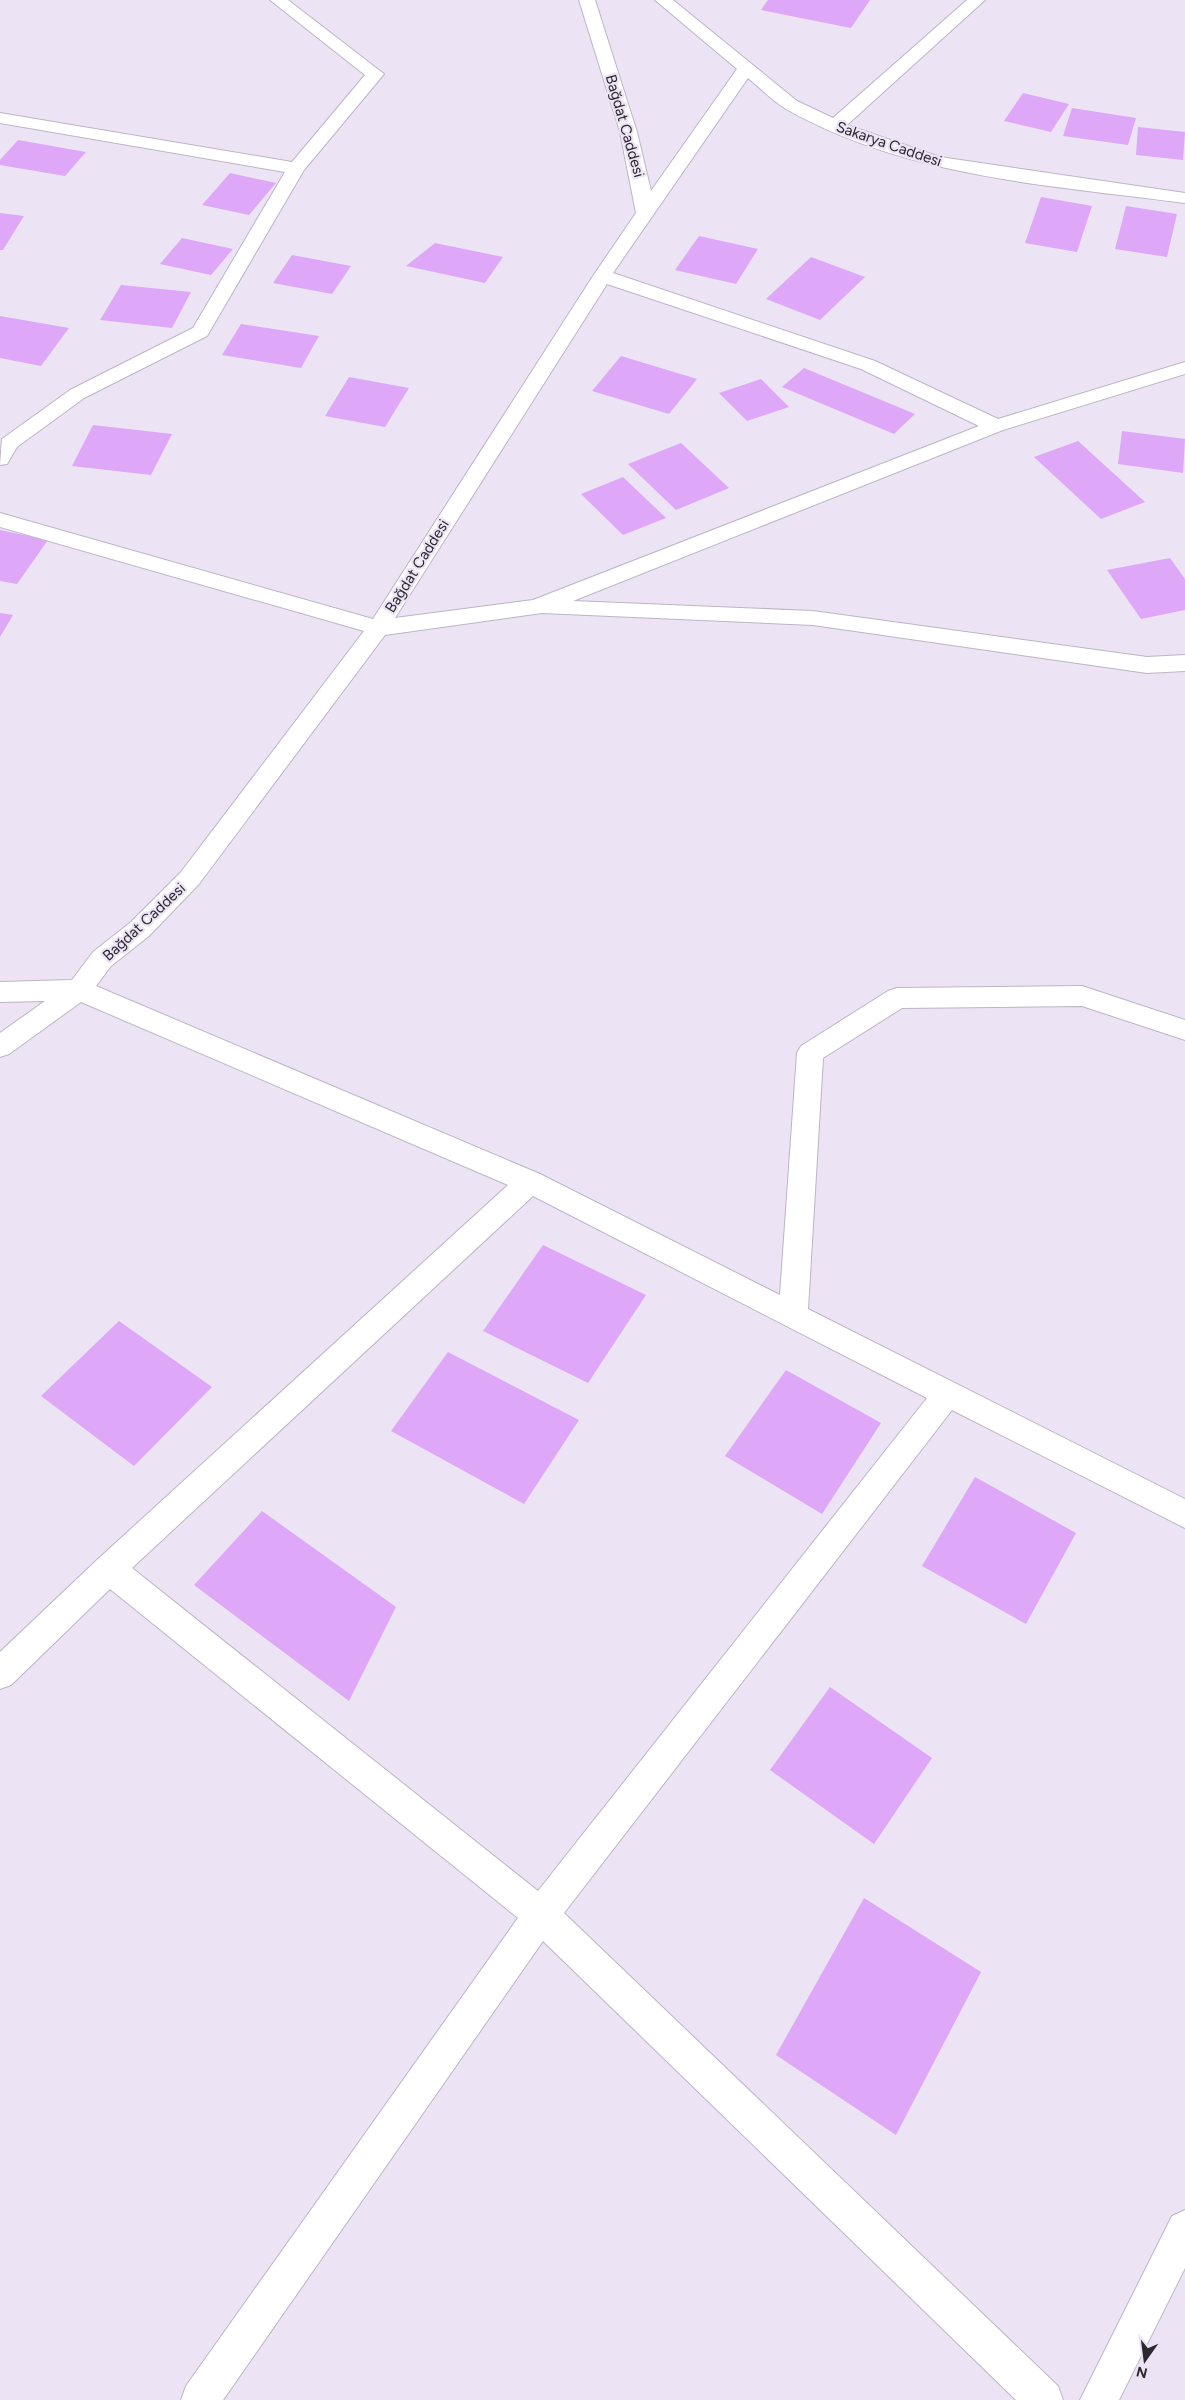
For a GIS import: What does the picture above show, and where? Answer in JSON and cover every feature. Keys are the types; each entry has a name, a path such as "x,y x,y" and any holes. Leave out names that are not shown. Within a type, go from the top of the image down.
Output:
{"street":[{"path":"0,459 9,443 77,394 200,332 296,168 375,74 278,0"},
{"name":"Bağdat Caddesi","path":"0,1047 79,990 102,959 140,929 190,878 378,628 602,276 645,213 641,176 632,142 587,0"},
{"name":"Sakarya Caddesi","path":"663,0 791,105 834,126 895,150 937,162 1185,198"},
{"path":"834,126 977,0"},
{"path":"645,213 746,69"},
{"path":"0,118 296,168"},
{"path":"602,276 868,364 996,426"},
{"path":"536,607 996,426 1185,368"},
{"path":"0,520 378,628 536,607 813,618 1147,665 1185,663"},
{"path":"0,992 79,990 530,1182 1185,1514"},
{"path":"793,1316 810,1053 897,998 1082,996 1185,1030"},
{"path":"0,1674 109,1569 530,1182"},
{"path":"200,2400 541,1915 948,1394"},
{"path":"109,1569 541,1915 1044,2400"},
{"path":"1099,2400 1185,2229"}],"building":[{"path":"768,0 870,0 851,28 761,10"},
{"path":"1023,93 1069,104 1051,132 1004,121"},
{"path":"1072,108 1136,118 1128,145 1063,136"},
{"path":"1138,127 1185,132 1183,160 1136,155"},
{"path":"18,140 86,152 65,176 0,165 0,160"},
{"path":"230,173 276,183 249,215 202,205"},
{"path":"1041,197 1092,206 1077,252 1025,243"},
{"path":"1126,206 1177,214 1167,257 1115,249"},
{"path":"0,213 24,216 3,250 0,250"},
{"path":"699,236 758,249 736,284 675,270"},
{"path":"182,238 233,249 211,275 160,264"},
{"path":"435,243 503,257 485,283 406,266"},
{"path":"292,255 351,266 332,294 273,283"},
{"path":"811,257 865,277 820,320 766,299"},
{"path":"121,285 191,292 172,328 100,320"},
{"path":"0,316 69,328 41,366 0,358"},
{"path":"241,324 319,336 301,368 222,355"},
{"path":"621,356 697,379 669,414 592,391"},
{"path":"804,368 915,414 894,434 782,387"},
{"path":"349,377 409,388 385,427 325,416"},
{"path":"761,379 789,407 747,421 719,393"},
{"path":"93,425 172,434 151,475 72,466"},
{"path":"1122,431 1185,439 1183,473 1118,464"},
{"path":"1078,441 1145,502 1101,519 1034,457"},
{"path":"681,443 729,488 676,510 628,464"},
{"path":"623,477 666,518 623,535 581,494"},
{"path":"0,530 48,540 17,584 0,581"},
{"path":"1170,558 1185,579 1185,610 1141,619 1107,570"},
{"path":"0,613 13,615 0,637"},
{"path":"543,1245 646,1295 588,1383 483,1331"},
{"path":"119,1321 212,1387 134,1466 41,1396"},
{"path":"448,1352 579,1420 524,1504 391,1431"},
{"path":"786,1370 881,1423 822,1514 725,1456"},
{"path":"975,1477 1076,1533 1026,1624 922,1566"},
{"path":"262,1511 396,1607 349,1701 194,1585"},
{"path":"830,1687 932,1758 874,1844 770,1770"},
{"path":"864,1898 981,1972 896,2135 776,2055"}]}
